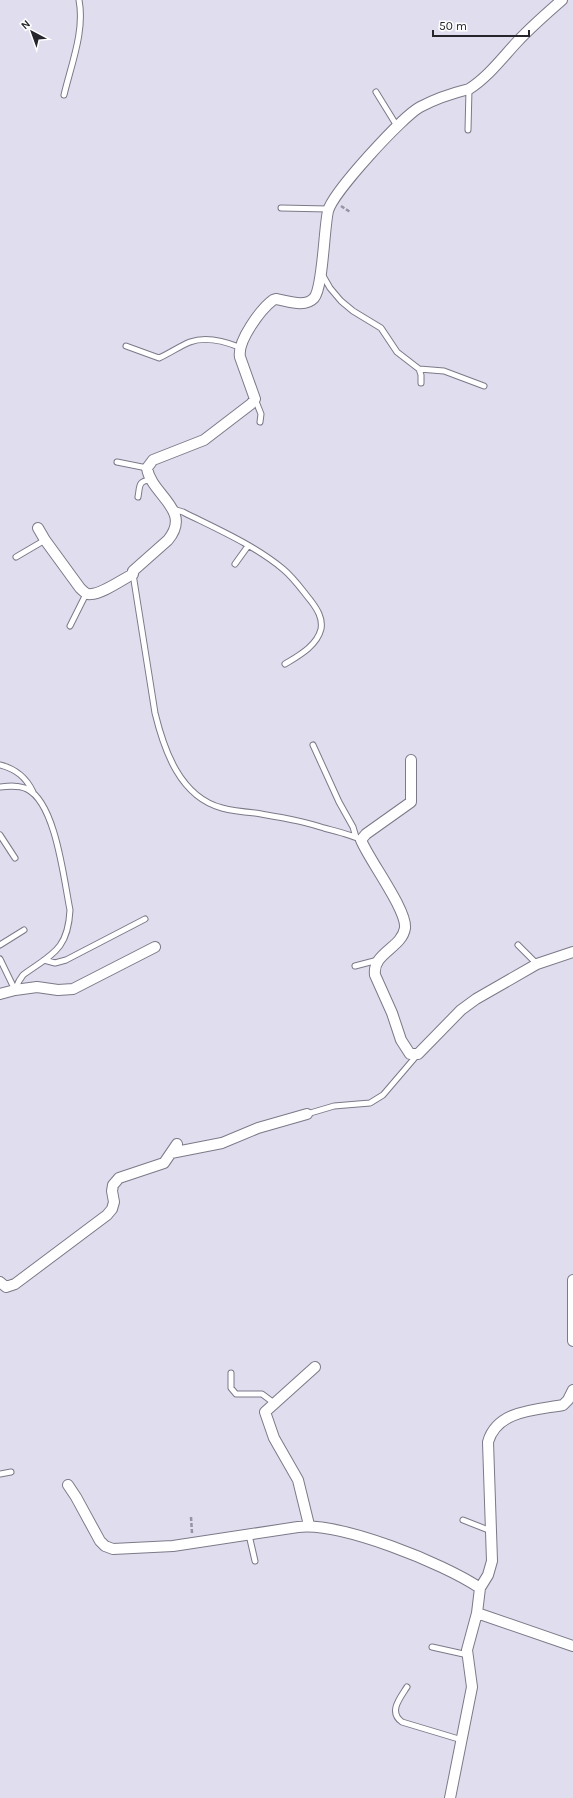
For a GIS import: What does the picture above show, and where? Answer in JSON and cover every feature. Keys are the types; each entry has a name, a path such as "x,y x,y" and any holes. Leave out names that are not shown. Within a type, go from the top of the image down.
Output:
{"street":[{"path":"38,528 72,578 86,594 98,593 133,574 133,571 173,535 176,520 173,509 150,480 147,468 153,460 204,440 245,410 255,399 240,357 239,347 255,320 273,300 276,299 303,304 313,299 317,290 321,272 328,209 342,188 397,126 421,106 469,89 502,60 530,28 562,0"},
{"path":"411,760 411,802 358,838 399,909 405,926 404,932 399,940 378,960 375,965 375,975 392,1013 401,1040 410,1054 418,1054 461,1010 476,999 537,964 573,952"},
{"path":"0,994 37,987 58,990 73,989 155,948"},
{"path":"171,1154 222,1143 258,1128 307,1114"},
{"path":"0,1282 6,1286 15,1284 100,1222 112,1209 114,1202 112,1191 113,1185 119,1178 164,1163 177,1144"},
{"path":"573,1280 573,1341"},
{"path":"309,1526 298,1480 280,1450 265,1416 266,1409 315,1367"},
{"path":"450,1798 472,1687 468,1646 477,1613 480,1588 491,1568 492,1531 488,1442 505,1418 518,1413 563,1405 568,1400 573,1390"},
{"path":"68,1485 100,1541 105,1546 113,1549 173,1546 309,1526 319,1526 364,1538 429,1561 480,1588"},
{"path":"477,1613 573,1646"}],"lane":[{"path":"64,95 78,38 82,12 80,0"},
{"path":"468,130 469,89"},
{"path":"376,92 397,126"},
{"path":"281,208 328,209"},
{"path":"321,272 330,288 342,301 353,311 382,328 397,352 419,369 444,371 484,386"},
{"path":"126,346 159,358 191,342 202,340 228,343 239,347"},
{"path":"419,369 421,383"},
{"path":"255,399 261,414 260,422"},
{"path":"117,462 147,468"},
{"path":"138,496 140,483 150,480"},
{"path":"173,509 183,512 248,546 283,569 300,586 317,610 322,622 320,631 306,650 285,664"},
{"path":"16,557 45,540"},
{"path":"235,564 248,546"},
{"path":"133,574 155,713 160,734 175,769 192,792 222,808 302,820 358,838"},
{"path":"70,626 86,594"},
{"path":"314,746 339,802 358,838"},
{"path":"0,765 21,774 29,782 51,821 61,862 70,910 70,922 65,940 58,950 23,976 15,990"},
{"path":"0,787 20,786 34,793"},
{"path":"0,835 15,858"},
{"path":"44,960 55,963 66,960 145,919"},
{"path":"0,945 24,930"},
{"path":"518,945 537,964"},
{"path":"0,960 15,990"},
{"path":"355,966 378,960"},
{"path":"307,1114 334,1106 370,1103 383,1095 418,1054"},
{"path":"231,1373 231,1388 236,1394 262,1394 274,1403"},
{"path":"0,1474 11,1472"},
{"path":"463,1520 492,1531"},
{"path":"249,1535 255,1561"},
{"path":"432,1647 468,1655"},
{"path":"407,1687 395,1708 395,1712 399,1720 462,1740"}],"path":[{"path":"191,1517 193,1543"}]}
